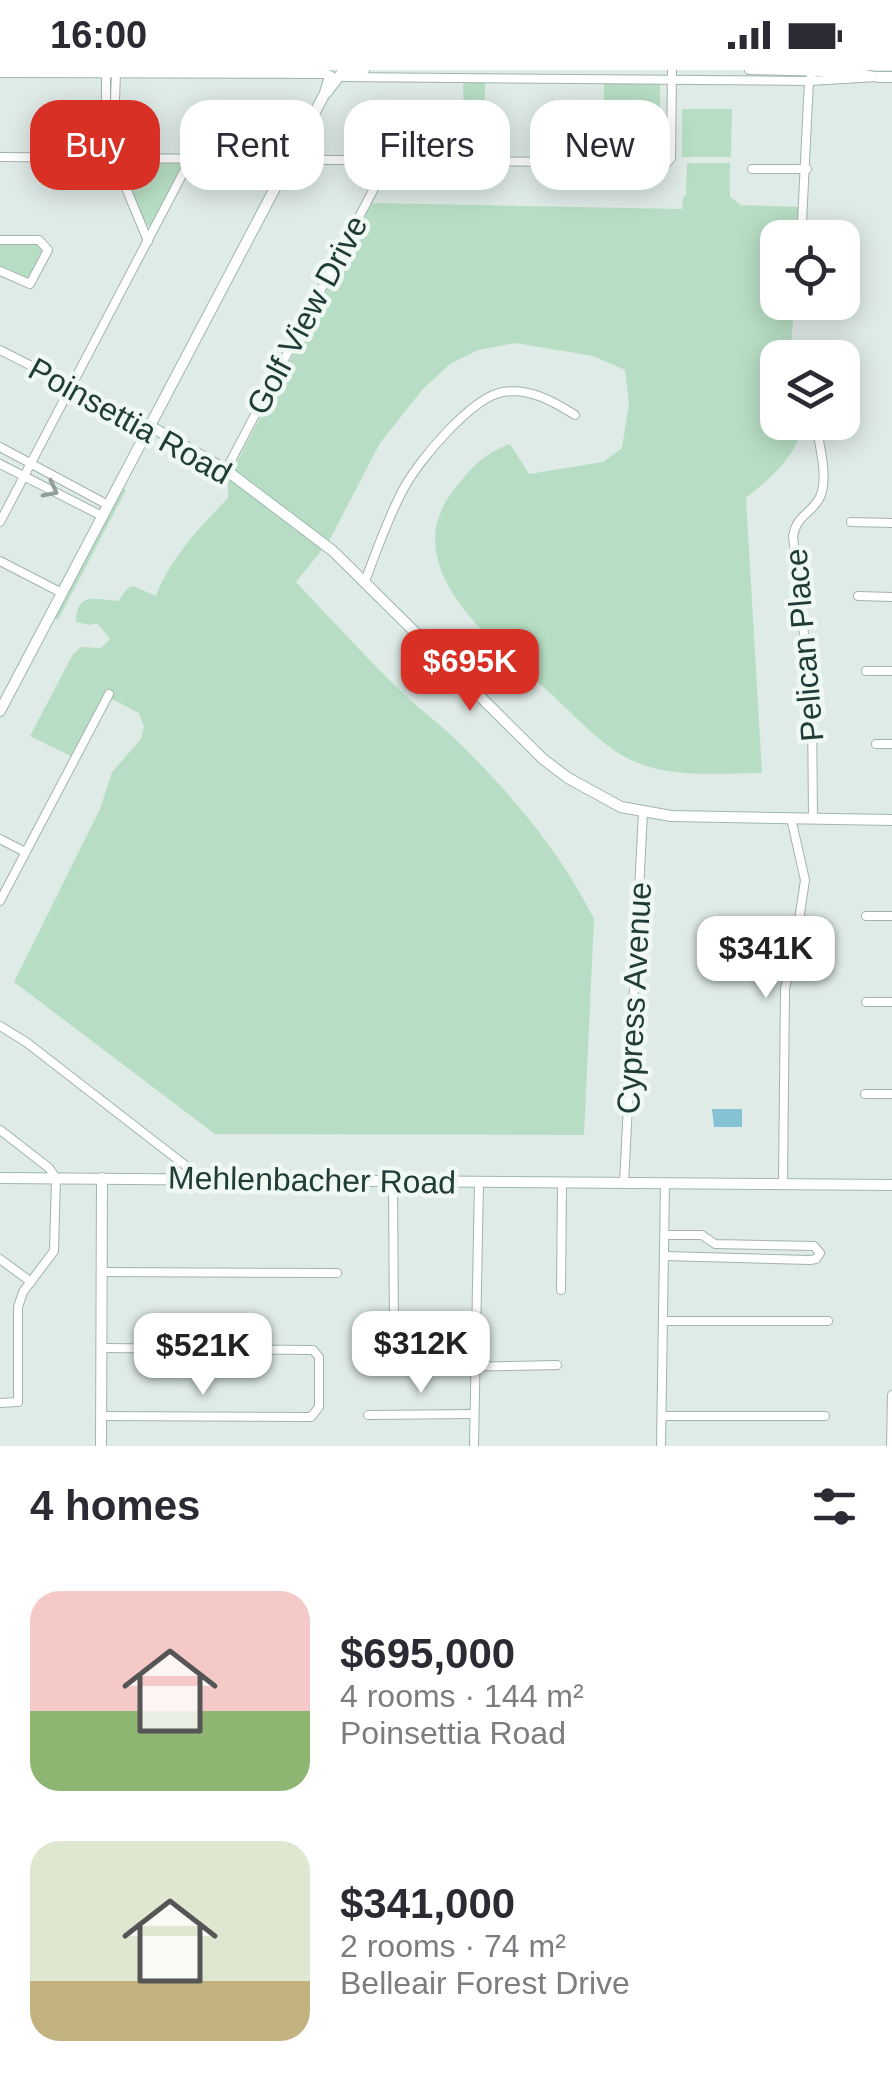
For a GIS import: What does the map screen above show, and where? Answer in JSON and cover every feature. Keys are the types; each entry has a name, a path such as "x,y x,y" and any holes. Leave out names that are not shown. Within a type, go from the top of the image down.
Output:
{"street":[{"path":"337,74 365,70"},
{"path":"746,80 748,70 812,74"},
{"path":"111,72 112,100"},
{"path":"0,73 672,75 746,80 860,73 892,78"},
{"path":"322,100 337,74"},
{"path":"802,220 812,74"},
{"path":"510,161 667,163 671,158 672,75"},
{"path":"0,157 30,157"},
{"path":"752,168 807,170"},
{"path":"0,522 180,181"},
{"path":"126,190 148,241"},
{"path":"0,711 274,190"},
{"name":"Golf View Drive","path":"226,470 373,190"},
{"path":"0,240 39,240 48,250 30,284 0,270"},
{"name":"Poinsettia Road","path":"0,350 150,426 226,470 303,526 364,581 543,759 603,800 643,812 696,817 892,820"},
{"path":"364,581 406,483 469,408 486,397 516,391 546,397 575,415"},
{"name":"Pelican Place","path":"813,818 812,706 793,536 796,522 819,500 823,483 818,440"},
{"path":"0,447 105,511"},
{"path":"0,464 105,511"},
{"path":"850,522 892,523"},
{"path":"0,561 62,593"},
{"path":"858,596 892,597"},
{"path":"866,671 892,672"},
{"path":"0,901 109,694"},
{"path":"876,744 892,744"},
{"name":"Cypress Avenue","path":"624,1183 643,812"},
{"path":"783,1184 784,988 794,954 805,880 792,818"},
{"path":"0,839 25,852"},
{"path":"866,916 892,916"},
{"path":"866,1002 892,1002"},
{"path":"0,1026 190,1169 192,1178"},
{"path":"865,1094 892,1094"},
{"path":"0,1130 49,1168 56,1178 54,1251 18,1307 18,1402 0,1403"},
{"name":"Mehlenbacher Road","path":"0,1178 892,1185"},
{"path":"101,1446 102,1178"},
{"path":"393,1181 394,1330"},
{"path":"474,1446 478,1181"},
{"path":"562,1183 562,1290"},
{"path":"662,1446 665,1184"},
{"path":"665,1235 702,1235 715,1244 814,1246 820,1253 810,1260 665,1256"},
{"path":"0,1260 31,1282"},
{"path":"102,1272 337,1273"},
{"path":"664,1321 828,1322"},
{"path":"102,1348 313,1350 319,1357 320,1407 311,1417 102,1416"},
{"path":"452,1368 557,1365"},
{"path":"891,1446 892,1395"},
{"path":"368,1415 474,1414"},
{"path":"662,1416 825,1416"}],"green space":[{"path":"463,80 485,80 485,100 464,100"},
{"path":"604,83 660,84 660,100 604,100"},
{"path":"682,109 732,109 731,157 682,157"},
{"path":"160,161 180,162 151,226 145,225 130,190 160,190"},
{"path":"687,163 730,163 730,197 741,205 800,207 799,220 760,220 760,320 793,321 791,340 760,340 760,440 798,440 773,474 746,498 762,773 685,773 628,759 593,734 481,630 444,577 436,549 438,520 453,491 485,457 510,444 529,474 603,462 622,448 629,403 625,370 593,356 515,343 478,350 450,364 423,389 380,443 329,541 296,582 379,670 454,738 514,801 566,869 594,919 584,1135 215,1134 14,982 100,809 112,772 141,739 144,727 139,713 104,695 71,756 30,736 73,654 81,647 101,648 110,639 97,623 76,622 80,605 90,599 118,601 133,586 156,596 178,556 228,498 228,479 372,203 682,209"},
{"path":"0,242 39,243 46,248 29,281 0,268"},
{"path":"121,488 126,490 58,620 53,617"}],"water":[{"path":"712,1109 742,1109 742,1127 714,1127"}]}
